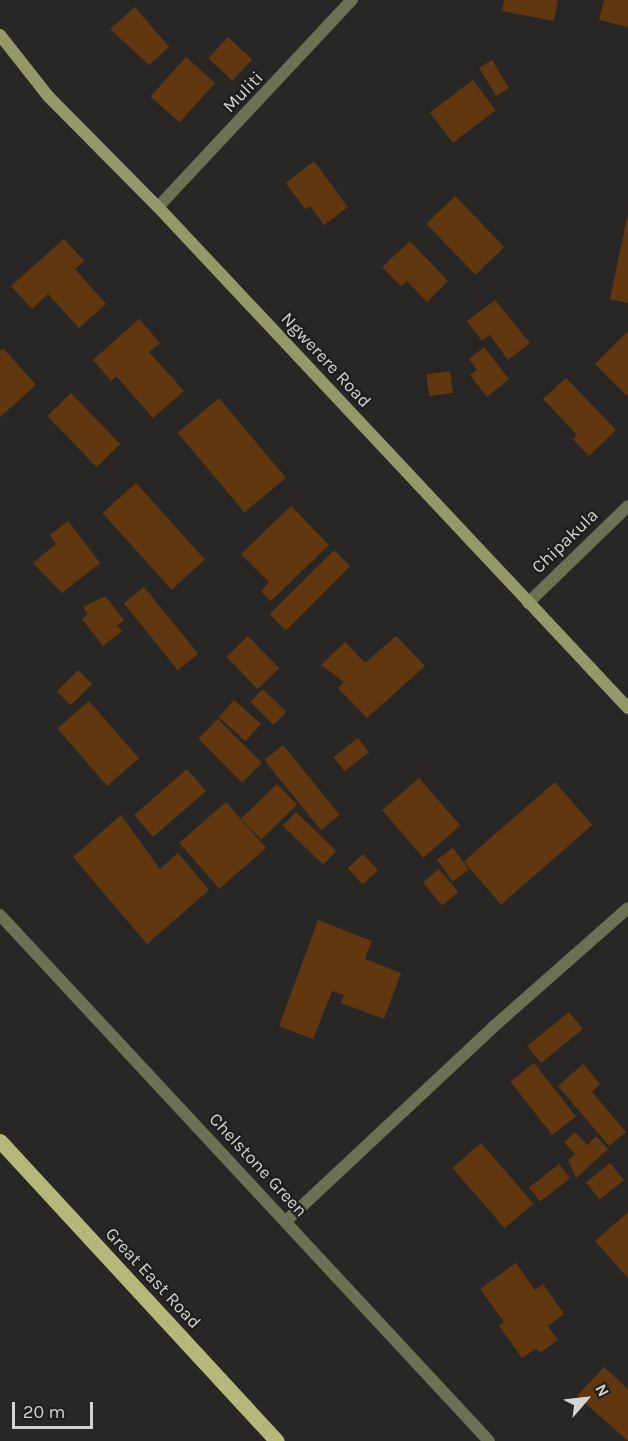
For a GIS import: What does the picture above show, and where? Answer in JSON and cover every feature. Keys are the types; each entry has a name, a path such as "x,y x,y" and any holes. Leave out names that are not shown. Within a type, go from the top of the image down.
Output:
{"main road":[{"name":"Great East Road","path":"0,1141 277,1441"}],"street":[{"name":"Muliti","path":"158,207 352,0"},
{"name":"Ngwerere Road","path":"0,35 48,96 158,207 628,708"},
{"name":"Chipakula","path":"528,603 628,506"},
{"path":"286,1221 492,1028 628,908"},
{"name":"Chelstone Green","path":"0,915 489,1441"}],"building":[{"path":"504,0 558,0 554,21 502,11"},
{"path":"604,0 628,0 628,27 599,20"},
{"path":"135,7 169,47 149,65 110,29"},
{"path":"228,37 252,60 232,81 208,58"},
{"path":"186,57 215,83 180,122 151,96"},
{"path":"492,60 509,88 496,96 479,68"},
{"path":"473,80 496,110 453,143 430,112"},
{"path":"314,161 348,207 324,225 310,206 305,209 286,183"},
{"path":"455,196 504,247 476,275 426,224"},
{"path":"628,218 628,303 610,299"},
{"path":"64,239 84,261 75,269 106,304 79,328 48,294 32,309 11,286"},
{"path":"410,241 448,281 427,302 407,281 401,286 382,267"},
{"path":"495,300 530,343 508,360 490,335 482,341 467,321"},
{"path":"139,319 160,343 149,352 184,391 153,418 116,376 111,381 93,360"},
{"path":"628,331 628,395 627,396 595,364"},
{"path":"484,347 509,379 487,397 470,375 477,370 469,359"},
{"path":"3,348 36,385 0,417 0,351"},
{"path":"450,371 453,393 429,396 426,374"},
{"path":"566,378 616,430 589,456 573,439 577,435 543,399"},
{"path":"71,393 120,444 97,467 47,416"},
{"path":"219,398 286,478 244,512 178,433"},
{"path":"136,483 205,560 171,590 103,513"},
{"path":"291,506 329,545 271,601 261,591 269,582 241,554"},
{"path":"68,521 100,563 62,593 33,563 56,544 50,535"},
{"path":"334,550 350,566 286,631 270,614"},
{"path":"144,587 198,654 178,670 124,603"},
{"path":"105,596 124,620 117,626 122,631 103,646 82,619 88,614 83,607"},
{"path":"248,636 279,668 258,689 226,657"},
{"path":"396,636 425,666 367,718 338,688 344,682 321,665 345,642 365,663"},
{"path":"78,670 92,684 71,705 57,691"},
{"path":"263,689 286,712 274,725 250,702"},
{"path":"234,700 261,724 245,741 219,717"},
{"path":"89,701 139,758 107,786 57,729"},
{"path":"218,719 262,763 242,783 198,739"},
{"path":"358,738 369,752 345,771 334,757"},
{"path":"283,745 340,815 321,830 264,760"},
{"path":"187,769 206,791 153,837 134,815"},
{"path":"419,778 460,826 423,858 382,810"},
{"path":"555,782 592,825 501,904 464,861"},
{"path":"277,784 297,805 261,840 241,819"},
{"path":"226,802 266,848 219,889 179,843"},
{"path":"296,812 336,851 323,865 283,826"},
{"path":"121,815 160,869 178,853 209,890 147,944 73,857"},
{"path":"453,848 469,870 453,882 437,860"},
{"path":"363,854 378,870 363,884 348,868"},
{"path":"439,869 458,892 442,905 423,882"},
{"path":"318,920 372,941 365,959 401,973 384,1019 341,1003 344,995 332,991 313,1039 279,1026"},
{"path":"569,1012 583,1029 541,1063 527,1046"},
{"path":"534,1063 576,1117 552,1135 510,1081"},
{"path":"583,1064 600,1084 592,1092 626,1132 609,1146 558,1086"},
{"path":"575,1132 587,1145 596,1136 608,1149 576,1178 568,1160 575,1154 564,1142"},
{"path":"481,1143 533,1203 505,1228 452,1168"},
{"path":"610,1163 624,1180 600,1200 586,1183"},
{"path":"559,1164 570,1178 540,1202 529,1187"},
{"path":"628,1212 628,1278 595,1241"},
{"path":"516,1263 535,1290 543,1284 564,1314 548,1326 558,1340 541,1352 535,1349 522,1358 499,1326 504,1322 480,1289"},
{"path":"604,1367 628,1389 628,1441 577,1396"}]}
